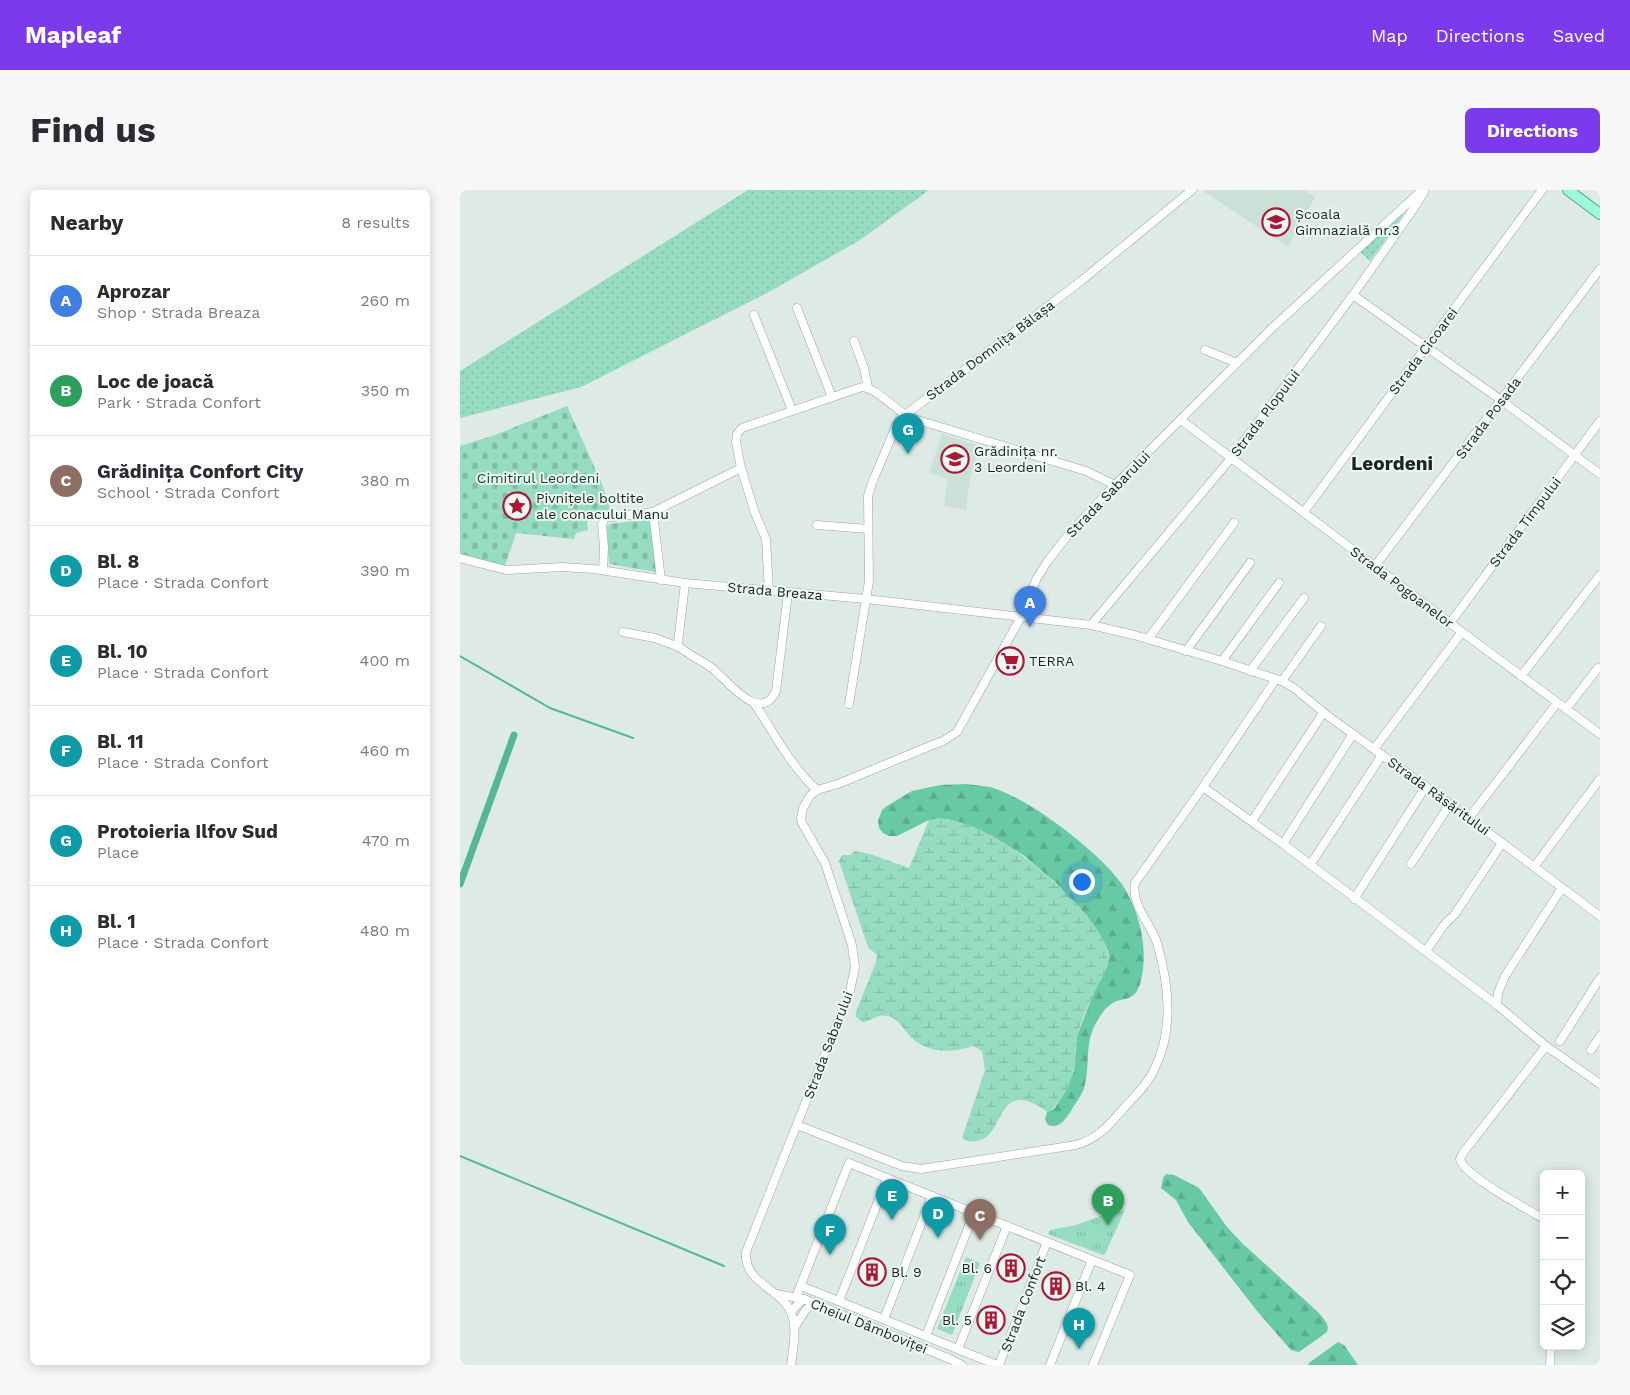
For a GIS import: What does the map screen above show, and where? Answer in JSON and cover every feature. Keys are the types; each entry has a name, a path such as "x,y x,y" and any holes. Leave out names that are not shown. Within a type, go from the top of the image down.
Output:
{"main road":[{"path":"1568,190 1600,214"}],"street":[{"name":"Strada Domnița Bălașa","path":"849,704 870,577 867,504 869,489 896,426 904,415 1081,281 1192,190"},
{"name":"Strada Sabarului","path":"791,1312 787,1304 750,1271 746,1260 746,1252 850,992 855,967 852,945 825,863 802,823 802,812 805,804 812,792 838,784 936,744 957,732 1021,617 1033,586 1047,562 1068,535 1115,485 1237,363 1423,190"},
{"name":"Strada Plopului","path":"1092,625 1232,457 1353,294 1410,214 1423,190"},
{"name":"Strada Cicoarei","path":"1304,512 1542,190"},
{"path":"1402,208 1410,214"},
{"name":"Strada Posada","path":"1375,566 1600,269"},
{"path":"1353,294 1600,474"},
{"path":"796,308 832,397"},
{"path":"754,315 792,410"},
{"path":"854,341 864,368 868,388"},
{"path":"1205,350 1237,363"},
{"path":"769,591 766,539 740,468 736,439 740,429 862,387 868,388 904,415 1086,471 1115,485"},
{"name":"Strada Pogoanelor","path":"1181,420 1600,734"},
{"name":"Strada Timpului","path":"1450,623 1600,421"},
{"path":"603,570 602,524 604,519 613,516 653,512 740,468"},
{"path":"653,512 662,580"},
{"path":"1148,639 1234,523"},
{"path":"817,525 868,529"},
{"name":"Strada Breaza","path":"460,558 506,570 562,567 603,570 685,583 866,598 1092,625"},
{"path":"1186,651 1250,563"},
{"path":"1522,676 1600,575"},
{"path":"679,647 685,583"},
{"path":"1222,661 1279,583"},
{"path":"623,632 655,638 679,647 714,670 745,699 754,703 762,703 770,700 776,691 788,593"},
{"path":"1250,670 1304,598"},
{"name":"Strada Răsăritului","path":"1092,625 1148,639 1279,680 1299,692 1323,713 1426,786 1600,916"},
{"path":"797,1125 902,1166 921,1169 1076,1145 1095,1138 1101,1133 1150,1078 1158,1061 1166,1030 1168,1004 1164,970 1155,937 1135,898 1135,884 1279,680 1321,626"},
{"path":"1374,749 1462,632"},
{"path":"1566,709 1598,668"},
{"path":"754,703 791,761 806,780 817,790"},
{"path":"1469,818 1557,703"},
{"path":"1252,821 1323,713"},
{"path":"1283,844 1353,734"},
{"path":"1310,865 1382,754"},
{"path":"1534,867 1600,779"},
{"path":"1354,899 1426,786"},
{"path":"1203,787 1283,844 1497,1006 1546,1046 1600,1084"},
{"path":"1411,864 1450,804"},
{"path":"1426,952 1444,925 1455,914 1502,843"},
{"path":"1497,1006 1498,993 1505,976 1562,888"},
{"path":"1560,1041 1600,978"},
{"path":"1591,1050 1600,1036"},
{"path":"1540,1217 1478,1179 1462,1165 1460,1159 1546,1046"},
{"name":"Strada Confort","path":"1047,1242 998,1365 800,1286 849,1163 1130,1275 1093,1365"},
{"path":"839,1301 887,1178"},
{"path":"884,1319 932,1196"},
{"path":"926,1349 928,1337 974,1213"},
{"path":"958,1349 1007,1226"},
{"path":"1050,1365 1092,1260"},
{"path":"796,1297 800,1286"},
{"name":"Cheiul Dâmboviței","path":"774,1293 804,1299 962,1365"},
{"path":"790,1365 794,1329 791,1312 804,1299"},
{"path":"794,1329 802,1315 813,1303"},
{"path":"1550,1365 1551,1350"}],"shaded area":[{"name":"Școala Gimnazială nr.3","path":"1206,190 1304,190 1315,197 1288,247 1204,192"},
{"name":"Grădinița nr. 3 Leordeni","path":"942,434 980,446 970,477 966,510 944,506 948,479 929,473"}],"green space":[{"path":"748,190 929,190 860,240 767,293 581,387 460,418 460,371"},
{"path":"1403,215 1370,261 1360,252"},
{"name":"Cimitirul Leordeni","path":"567,406 602,484 611,513 587,521 588,530 576,533 574,539 516,533 505,566 460,554 460,446 495,435"},
{"path":"650,519 656,572 609,564 607,527 610,524"},
{"path":"967,784 990,787 1024,802 1083,844 1115,875 1125,889 1139,923 1144,960 1138,990 1131,997 1111,1004 1098,1019 1091,1036 1086,1081 1083,1091 1066,1118 1059,1125 1048,1125 1045,1119 1047,1112 1055,1108 1074,1071 1077,1036 1095,990 1107,967 1109,958 1105,944 1087,916 1056,883 1023,855 992,836 948,819 929,820 897,836 889,836 879,828 878,821 882,810 912,791 940,785"},
{"path":"938,818 959,822 986,833 1006,844 1042,871 1079,907 1094,925 1104,942 1108,957 1106,969 1080,1026 1076,1042 1073,1072 1060,1101 1047,1112 1027,1101 1017,1100 1010,1103 991,1132 985,1138 977,1141 969,1141 962,1138 985,1070 982,1051 973,1046 949,1051 932,1049 917,1043 892,1017 884,1015 862,1022 856,1017 856,1012 877,955 868,947 839,861 842,855 850,855 855,851 870,854 909,868 929,820"},
{"path":"1166,1174 1174,1175 1199,1188 1227,1227 1243,1244 1319,1313 1327,1324 1327,1332 1299,1352 1291,1350 1257,1311 1188,1222 1176,1200 1161,1188"},
{"path":"1125,1210 1103,1255 1048,1234 1050,1230 1076,1225 1103,1215"},
{"path":"966,1257 980,1263 952,1335 937,1329"},
{"path":"1338,1342 1344,1345 1358,1365 1308,1365 1309,1363"}],"waterway":[{"path":"460,656 550,708 633,738"},
{"path":"460,884 514,735"},
{"path":"460,1156 724,1266"}],"place":[{"name":"Școala Gimnazială nr.3","path":"1276,222"},
{"name":"Protoieria Ilfov Sud","path":"908,454"},
{"name":"Grădinița nr. 3 Leordeni","path":"955,459"},
{"name":"Pivnițele boltite ale conacului Manu","path":"517,506"},
{"name":"Aprozar","path":"1030,627"},
{"name":"TERRA","path":"1010,661"},
{"name":"Bl. 10","path":"892,1220"},
{"name":"Loc de joacă","path":"1108,1225"},
{"name":"Bl. 8","path":"938,1238"},
{"name":"Grădinița Confort City","path":"980,1240"},
{"name":"Bl. 11","path":"830,1255"},
{"name":"Bl. 6","path":"1011,1268"},
{"name":"Bl. 9","path":"872,1272"},
{"name":"Bl. 4","path":"1056,1286"},
{"name":"Bl. 5","path":"991,1320"},
{"name":"Bl. 1","path":"1079,1349"}],"district":[{"name":"Leordeni","path":"1392,463"}]}
